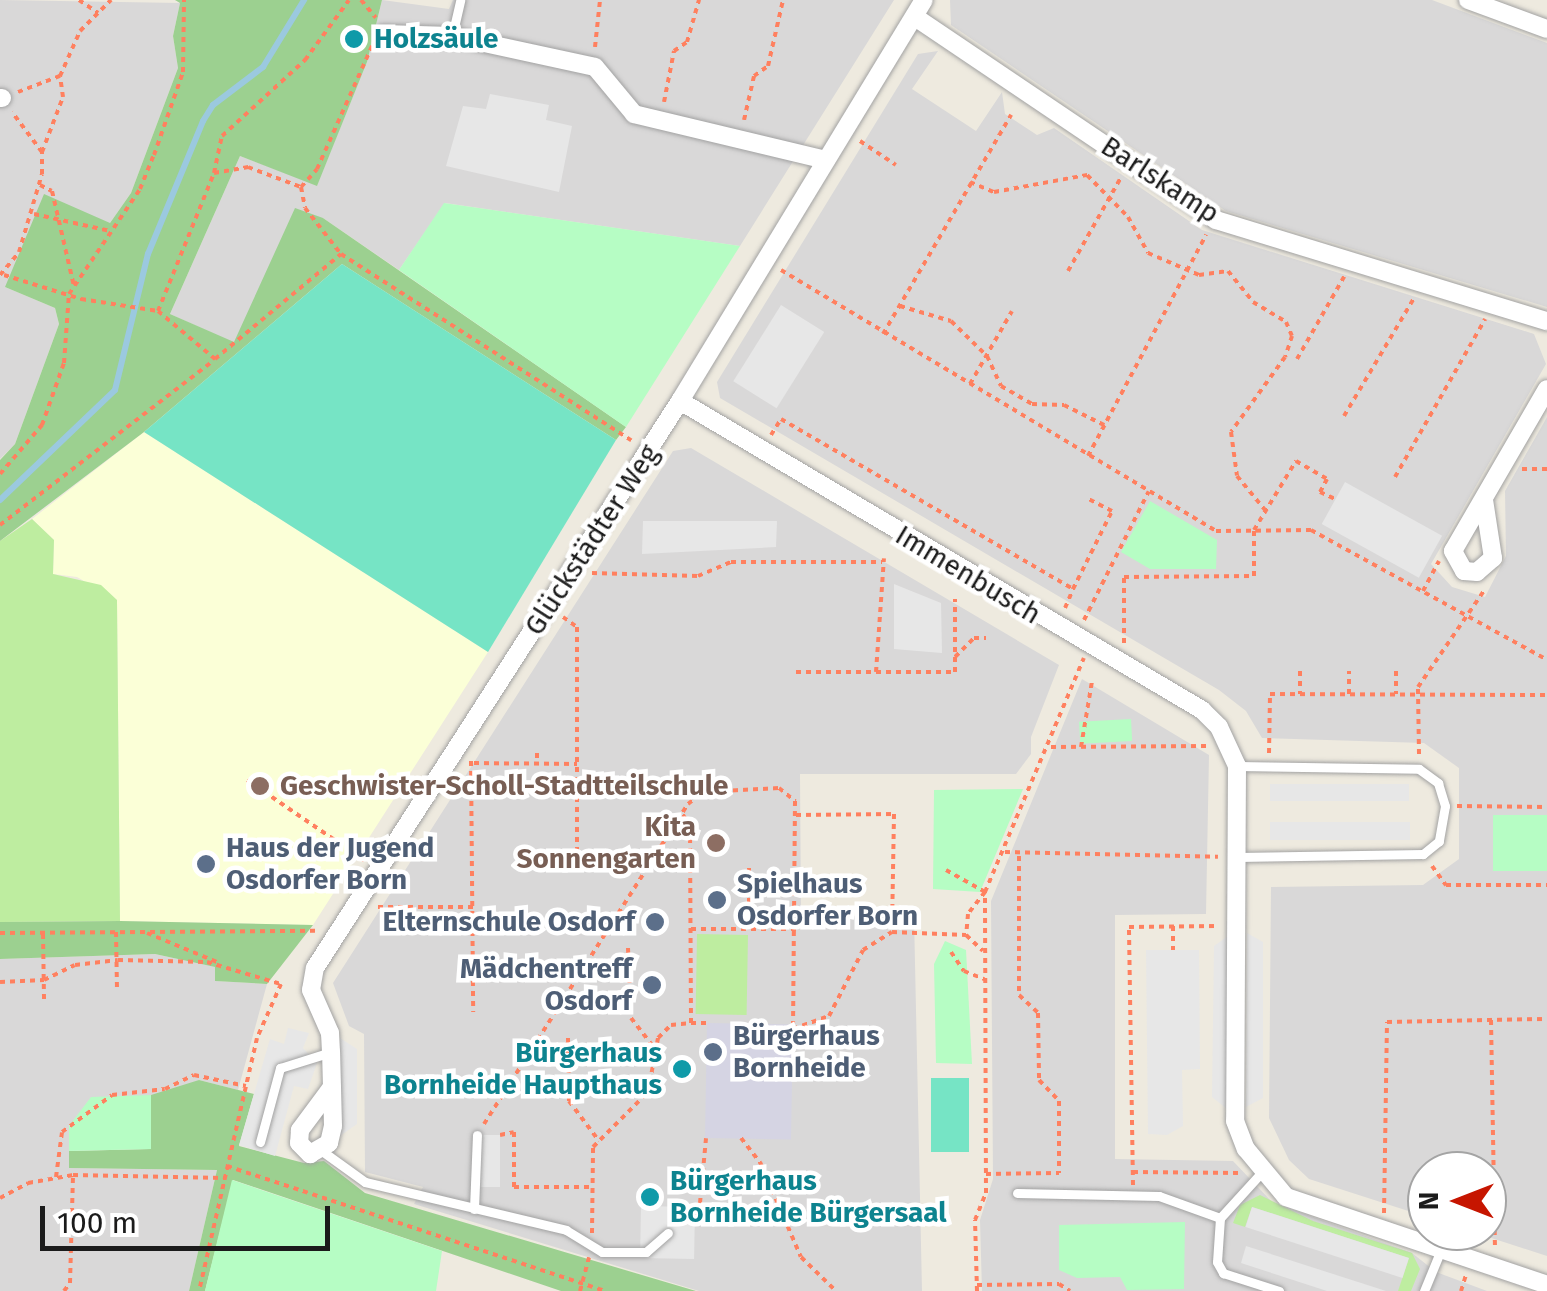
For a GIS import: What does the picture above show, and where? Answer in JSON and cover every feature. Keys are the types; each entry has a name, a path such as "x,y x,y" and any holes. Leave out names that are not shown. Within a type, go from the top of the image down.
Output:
{"street":[{"path":"1468,0 1547,30"},
{"name":"Glückstädter Weg","path":"322,1151 332,1138 332,1052 327,1023 311,990 315,968 680,401 919,8"},
{"name":"Barlskamp","path":"919,8 1216,220 1547,321"},
{"path":"383,34 452,36 596,67 622,107 660,122 826,160"},
{"path":"1484,500 1547,388"},
{"name":"Immenbusch","path":"680,401 1202,710 1231,746 1237,766 1235,1120 1261,1173 1286,1197 1547,1285"},
{"path":"322,1151 306,1152 298,1138 332,1087"}],"lane":[{"path":"452,36 460,0"},
{"path":"1237,766 1420,768 1438,783 1445,806 1440,841 1423,854 1238,857"},
{"path":"260,1142 280,1068 332,1052"},
{"path":"474,1209 476,1135"},
{"path":"322,1151 365,1182 566,1230 602,1252 646,1252 668,1234"},
{"path":"1261,1173 1220,1218 1216,1262 1223,1272 1279,1291"},
{"path":"1017,1194 1133,1194 1220,1218"},
{"path":"1424,1291 1440,1252"}],"path":[{"path":"80,0 98,13"},
{"path":"111,0 80,32 60,76 63,97 42,152 34,214 2,275 69,294 158,311 215,359"},
{"path":"0,474 42,425 56,394 69,294 140,189 183,72 184,0"},
{"path":"158,311 214,173 222,136 305,60 349,0"},
{"path":"361,0 383,34 364,55 316,170 301,187 304,208 342,254 631,440"},
{"path":"596,67 600,0"},
{"path":"660,122 674,51 687,42 699,0"},
{"path":"739,140 754,76 768,66 783,0"},
{"path":"42,152 1,98 60,76"},
{"path":"883,334 1011,115"},
{"path":"860,142 896,165"},
{"path":"214,173 248,167 301,187"},
{"path":"970,182 994,192 1075,172 1108,198 1148,253 1186,270 1228,271 1253,302 1286,322 1292,336 1284,357 1230,432 1237,476 1266,510"},
{"path":"1068,271 1124,173"},
{"path":"40,185 52,191 74,287"},
{"path":"34,214 63,226 110,232"},
{"name":"Barlskamp","path":"1088,456 1208,230"},
{"path":"0,525 215,359 342,254"},
{"path":"781,270 1216,532 1311,530 1547,660"},
{"path":"1297,359 1347,272"},
{"path":"1344,416 1417,294"},
{"path":"899,306 951,320 986,356 1002,386 1032,404 1064,405 1104,426"},
{"path":"969,386 1012,311"},
{"path":"1395,477 1488,314"},
{"path":"761,452 781,419 1073,589 1112,511 1087,498"},
{"path":"1124,666 1124,576 1254,576 1254,530 1296,461 1327,479 1320,492 1334,500"},
{"path":"1515,469 1547,470"},
{"path":"966,935 968,914 985,892 1005,852 1048,747 1082,642 1148,491"},
{"path":"1423,591 1443,552"},
{"path":"592,573 698,576 731,562 883,560 876,672"},
{"path":"1420,768 1418,694 1488,584"},
{"path":"796,672 955,672 956,600"},
{"path":"563,618 577,627 577,862"},
{"path":"955,657 974,638 986,638"},
{"path":"1396,670 1396,694"},
{"path":"1300,671 1300,694"},
{"path":"1349,694 1350,671"},
{"path":"1081,746 1092,680"},
{"path":"1268,767 1270,694 1547,694"},
{"path":"1048,747 1231,746"},
{"path":"537,754 537,764"},
{"path":"473,1012 472,762 577,764"},
{"path":"247,780 364,860"},
{"path":"476,1135 682,814 703,792 779,788 792,795 796,815 793,1026 829,1016 864,950 892,932 966,935 984,951"},
{"path":"1445,806 1547,807"},
{"path":"682,814 690,828 691,1023"},
{"path":"796,815 894,814 892,932"},
{"path":"1005,852 1018,856 1238,857"},
{"path":"1423,854 1446,885 1547,885"},
{"path":"1018,856 1019,995 1038,1012 1039,1080 1059,1101 1058,1193"},
{"path":"750,868 750,929"},
{"path":"946,870 985,892"},
{"path":"985,892 986,1174 975,1220 977,1288 1060,1284 1070,1291"},
{"path":"376,906 473,907"},
{"path":"1174,926 1174,950"},
{"path":"1133,1194 1129,927 1236,926"},
{"path":"691,929 796,929"},
{"path":"0,932 319,931"},
{"path":"116,932 117,992"},
{"path":"144,932 281,984 257,1038 199,1291"},
{"path":"43,933 44,1000"},
{"path":"628,948 632,1018 654,1047"},
{"path":"951,952 964,971 984,980"},
{"path":"0,982 44,980 75,964 118,960 226,965"},
{"path":"1384,1232 1387,1022 1547,1018"},
{"path":"1491,1020 1495,1270"},
{"path":"580,1291 591,1245 592,1187 599,1141 648,1092 654,1047 671,1026 706,1023"},
{"path":"568,1038 569,1101 599,1141"},
{"path":"56,1176 62,1132 112,1095 165,1089 194,1075 246,1086"},
{"path":"619,1084 660,1092"},
{"path":"500,1134 514,1132 514,1187 592,1187"},
{"path":"668,1234 700,1204 706,1138"},
{"path":"741,1138 760,1162 800,1257 836,1291"},
{"path":"228,1166 605,1291"},
{"path":"1133,1172 1261,1173"},
{"path":"986,1174 1059,1173"},
{"path":"64,1291 70,1284 72,1175"},
{"path":"1,1199 56,1176 225,1178"}],"shaded area":[{"path":"0,0 180,3 173,36 178,68 131,193 110,223 5,287 55,308 59,324 15,444 0,459"},
{"path":"382,0 449,9 453,0 894,0 740,246 445,203 399,270 323,218 234,343 170,314 240,156 317,185 367,62"},
{"path":"950,0 1432,0 1547,43 1547,307 1226,211 951,25"},
{"path":"938,51 912,89 976,131 1002,92 1005,114 1037,135 1054,128 1202,230 1534,334 1546,364 1431,564 1452,587 1485,597 1506,556 1505,491 1547,417 1547,1256 1507,1243 1507,1151 1407,1151 1407,1211 1309,1179 1289,1160 1269,1118 1271,887 1423,885 1459,859 1459,768 1424,743 1262,738 1246,711 1219,690 720,398 717,382 918,54"},
{"path":"490,94 549,105 546,120 572,126 559,192 446,166 463,106 486,109"},
{"path":"781,305 824,332 777,408 733,381"},
{"name":"Geschwister-Scholl-Stadtteilschule","path":"144,432 488,652 313,925 120,921 117,600 77,577 53,574 54,540 32,519"},
{"path":"691,448 1059,665 1031,737 1031,754 1016,774 800,774 801,916 914,916 922,1291 699,1291 414,1204 423,1187 365,1172 364,1034 349,1026 333,983 673,451"},
{"path":"1345,482 1442,536 1419,578 1322,524"},
{"path":"643,521 777,521 776,547 642,554"},
{"path":"894,584 941,603 942,653 894,649"},
{"path":"1082,679 1209,755 1206,914 1115,915 1115,1159 1233,1161 1272,1202 1412,1253 1436,1272 1487,1291 982,1291 980,1220 993,1179 991,901"},
{"path":"1270,784 1409,784 1409,801 1270,801"},
{"path":"1270,822 1410,822 1410,840 1270,840"},
{"path":"1247,933 1263,942 1263,1098 1246,1107"},
{"path":"1228,936 1227,1109 1212,1097 1214,946"},
{"path":"1146,950 1199,950 1200,1069 1182,1070 1183,1126 1167,1135 1148,1134"},
{"path":"155,954 215,967 216,981 267,984 238,1090 199,1080 69,1151 70,1168 217,1170 189,1291 0,1291 0,959"},
{"path":"707,1023 793,1025 791,1139 705,1138"},
{"path":"288,1028 309,1033 303,1048 317,1063 308,1089 294,1086 275,1156 239,1145 270,1039 284,1044"},
{"path":"340,1038 357,1049 357,1124 340,1136"},
{"path":"477,1135 500,1135 500,1187 477,1187"},
{"path":"641,1206 695,1207 694,1259 640,1258"},
{"path":"1252,1207 1409,1258 1402,1278 1246,1227"},
{"path":"1246,1246 1386,1291 1327,1291 1241,1263"}],"green space":[{"path":"175,0 382,0 367,62 317,186 240,156 170,314 234,342 295,208 323,218 626,427 616,440 342,264 144,432 0,541 0,460 15,444 59,324 55,308 5,287 44,194 110,223 131,193 178,68 173,36 180,3"},
{"path":"444,203 740,246 626,427 399,270"},
{"path":"342,264 616,440 488,652 144,432"},
{"path":"1150,501 1217,540 1216,569 1150,569 1121,552"},
{"path":"32,519 54,540 53,574 101,585 117,600 120,921 0,922 0,541"},
{"path":"1131,719 1132,741 1080,744 1079,722"},
{"path":"1023,789 980,892 933,889 934,790"},
{"path":"1493,815 1547,815 1547,871 1493,871"},
{"path":"0,922 313,925 267,984 215,981 215,967 155,954 0,959"},
{"path":"697,934 748,935 747,1015 696,1014"},
{"path":"945,941 966,950 972,1064 936,1063 934,964"},
{"path":"931,1078 969,1078 969,1152 931,1152"},
{"path":"199,1080 254,1094 239,1146 304,1163 324,1161 365,1193 696,1291 561,1291 233,1180 205,1291 189,1291 217,1170 69,1168 69,1151 151,1149 151,1095"},
{"path":"151,1095 151,1149 69,1151 69,1126 91,1097"},
{"path":"232,1180 442,1251 436,1291 205,1291"},
{"path":"1260,1195 1313,1221 1412,1253 1420,1269 1411,1291 1398,1291 1409,1258 1252,1207 1245,1227 1233,1223 1240,1205"},
{"path":"1185,1222 1184,1289 1127,1290 1120,1277 1077,1278 1059,1270 1059,1225"}],"waterway":[{"path":"0,500 115,390 148,254 203,121 213,105 263,67 304,0"}],"place":[{"name":"Holzsäule","path":"354,39"},
{"name":"Geschwister-Scholl-Stadtteilschule","path":"260,786"},
{"name":"Kita Sonnengarten","path":"716,843"},
{"name":"Haus der Jugend Osdorfer Born","path":"206,864"},
{"name":"Spielhaus Osdorfer Born","path":"717,900"},
{"name":"Elternschule Osdorf","path":"655,922"},
{"name":"Mädchentreff Osdorf","path":"652,985"},
{"name":"Bürgerhaus Bornheide","path":"713,1052"},
{"name":"Bürgerhaus Bornheide Haupthaus","path":"682,1069"},
{"name":"Bürgerhaus Bornheide Bürgersaal","path":"650,1197"}]}
